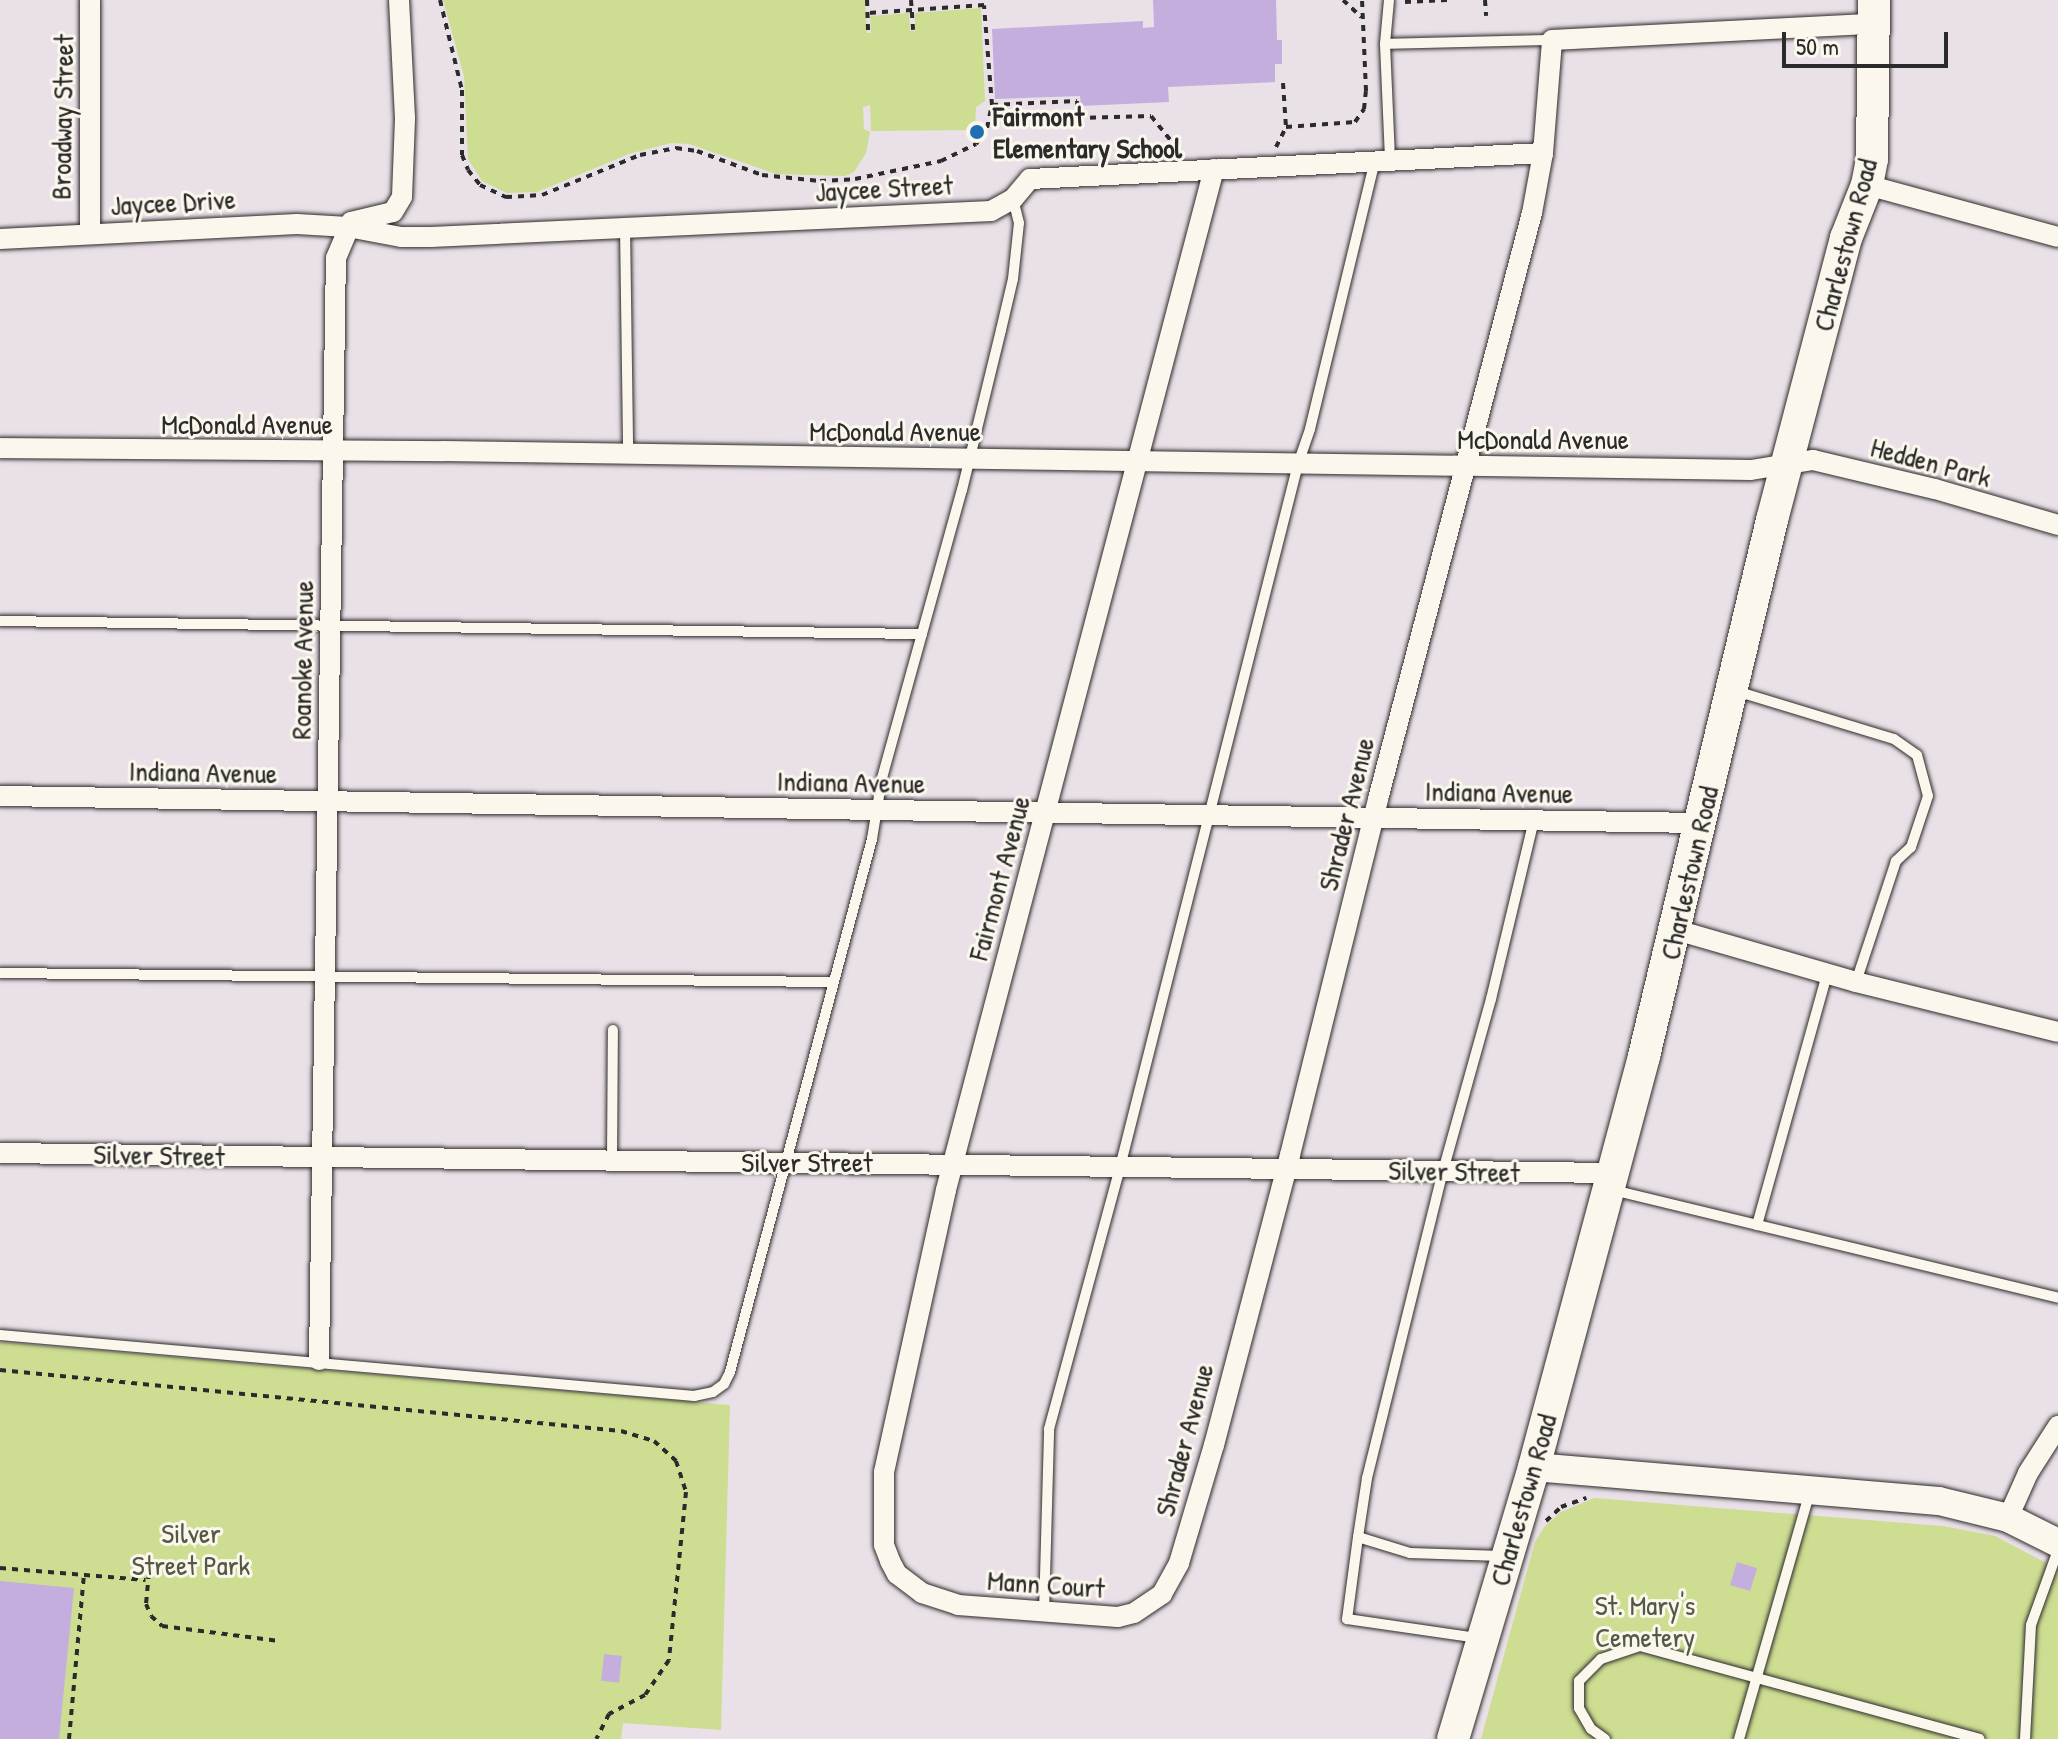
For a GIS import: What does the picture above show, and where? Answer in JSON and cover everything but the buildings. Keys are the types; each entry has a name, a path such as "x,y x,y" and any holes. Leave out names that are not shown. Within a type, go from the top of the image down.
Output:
{"main road":[{"name":"Charlestown Road","path":"1453,1739 1534,1467 1611,1181 1846,238 1867,185 1872,159 1874,12"},
{"path":"1534,1467 1939,1501 2008,1518 2058,1543"}],"street":[{"name":"Broadway Street","path":"90,0 90,234"},
{"path":"348,227 359,219 393,212 402,197 405,118 399,0"},
{"path":"1552,40 1728,34 1874,12"},
{"name":"Shrader Avenue","path":"1162,1594 1179,1563 1195,1512 1532,213 1543,153 1552,40"},
{"name":"Jaycee Street","path":"348,227 401,237 431,237 991,211 1013,199 1030,179 1543,153"},
{"name":"Fairmont Avenue","path":"922,1593 897,1574 884,1545 882,1492 895,1413 953,1163 1214,169"},
{"path":"1867,185 2058,237"},
{"name":"Jaycee Drive","path":"0,239 297,224 348,227"},
{"name":"Roanoke Avenue","path":"319,1360 336,258 348,227"},
{"name":"McDonald Avenue","path":"0,448 1751,470 1789,462"},
{"name":"Hedden Park","path":"1789,462 1822,462 1935,489 2058,525"},
{"name":"Indiana Avenue","path":"0,796 1701,823"},
{"path":"1676,930 1856,982 2058,1032"},
{"name":"Silver Street","path":"0,1153 1443,1171 1611,1181"},
{"path":"2008,1518 2028,1473 2058,1426"},
{"name":"Mann Court","path":"922,1593 958,1605 1118,1617 1134,1613 1162,1594"}],"lane":[{"path":"1044,1613 1049,1429 1120,1167 1298,464 1382,161 1389,0"},
{"path":"1385,44 1552,40"},
{"path":"0,1335 319,1360 694,1396 713,1392 730,1372 969,459 1013,279 1019,223 1013,199"},
{"path":"625,226 628,455"},
{"path":"0,621 922,634"},
{"path":"1733,690 1894,739 1917,755 1928,796 1911,847 1896,861 1856,982"},
{"path":"1483,1638 1347,1619 1367,1478 1534,820"},
{"path":"0,973 832,982"},
{"path":"1757,1225 1827,974"},
{"path":"612,1160 613,1030"},
{"path":"1611,1181 1757,1225 2058,1298"},
{"path":"1739,1739 1810,1491"},
{"path":"1358,1537 1410,1553 1507,1556"},
{"path":"2025,1739 2031,1625 2058,1550"},
{"path":"1605,1739 1591,1729 1577,1696 1579,1681 1590,1666 1613,1654 1640,1646 1980,1739"}],"path":[{"path":"440,0 462,90 462,155 468,170 480,185 506,197 542,195 640,155 676,148 697,151 740,169 791,180 855,179 959,154 983,137 992,105 984,5 868,13"},
{"path":"867,0 868,33"},
{"path":"911,0 913,30"},
{"path":"1343,0 1361,17"},
{"path":"1286,127 1355,122 1364,109 1362,0"},
{"path":"1485,0 1486,16"},
{"path":"1273,153 1286,127 1283,83"},
{"path":"992,105 1077,101 1078,118 1151,116 1187,157"},
{"path":"0,1370 621,1431 654,1441 676,1461 686,1492 669,1660 645,1695 609,1714 596,1739"},
{"path":"1544,1523 1572,1501 1596,1496"},
{"path":"150,1561 146,1604 151,1616 162,1626 279,1641"},
{"path":"0,1568 146,1580"},
{"path":"69,1739 84,1575"}],"green space":[{"path":"443,0 865,0 867,33 871,33 870,16 909,13 910,31 915,31 915,13 981,8 985,101 976,107 975,130 871,131 870,105 863,107 864,129 870,132 866,153 854,172 845,176 776,174 689,144 671,143 629,154 537,192 507,193 482,181 468,159 464,76"},
{"name":"Silver Street Park","path":"0,1342 730,1405 721,1730 623,1723 621,1739 0,1739"},
{"name":"St. Mary's Cemetery","path":"1594,1498 1943,1526 1995,1536 2058,1569 2058,1739 1481,1739 1535,1542 1545,1526 1561,1512"}],"place":[{"name":"Fairmont Elementary School","path":"977,132"}]}
